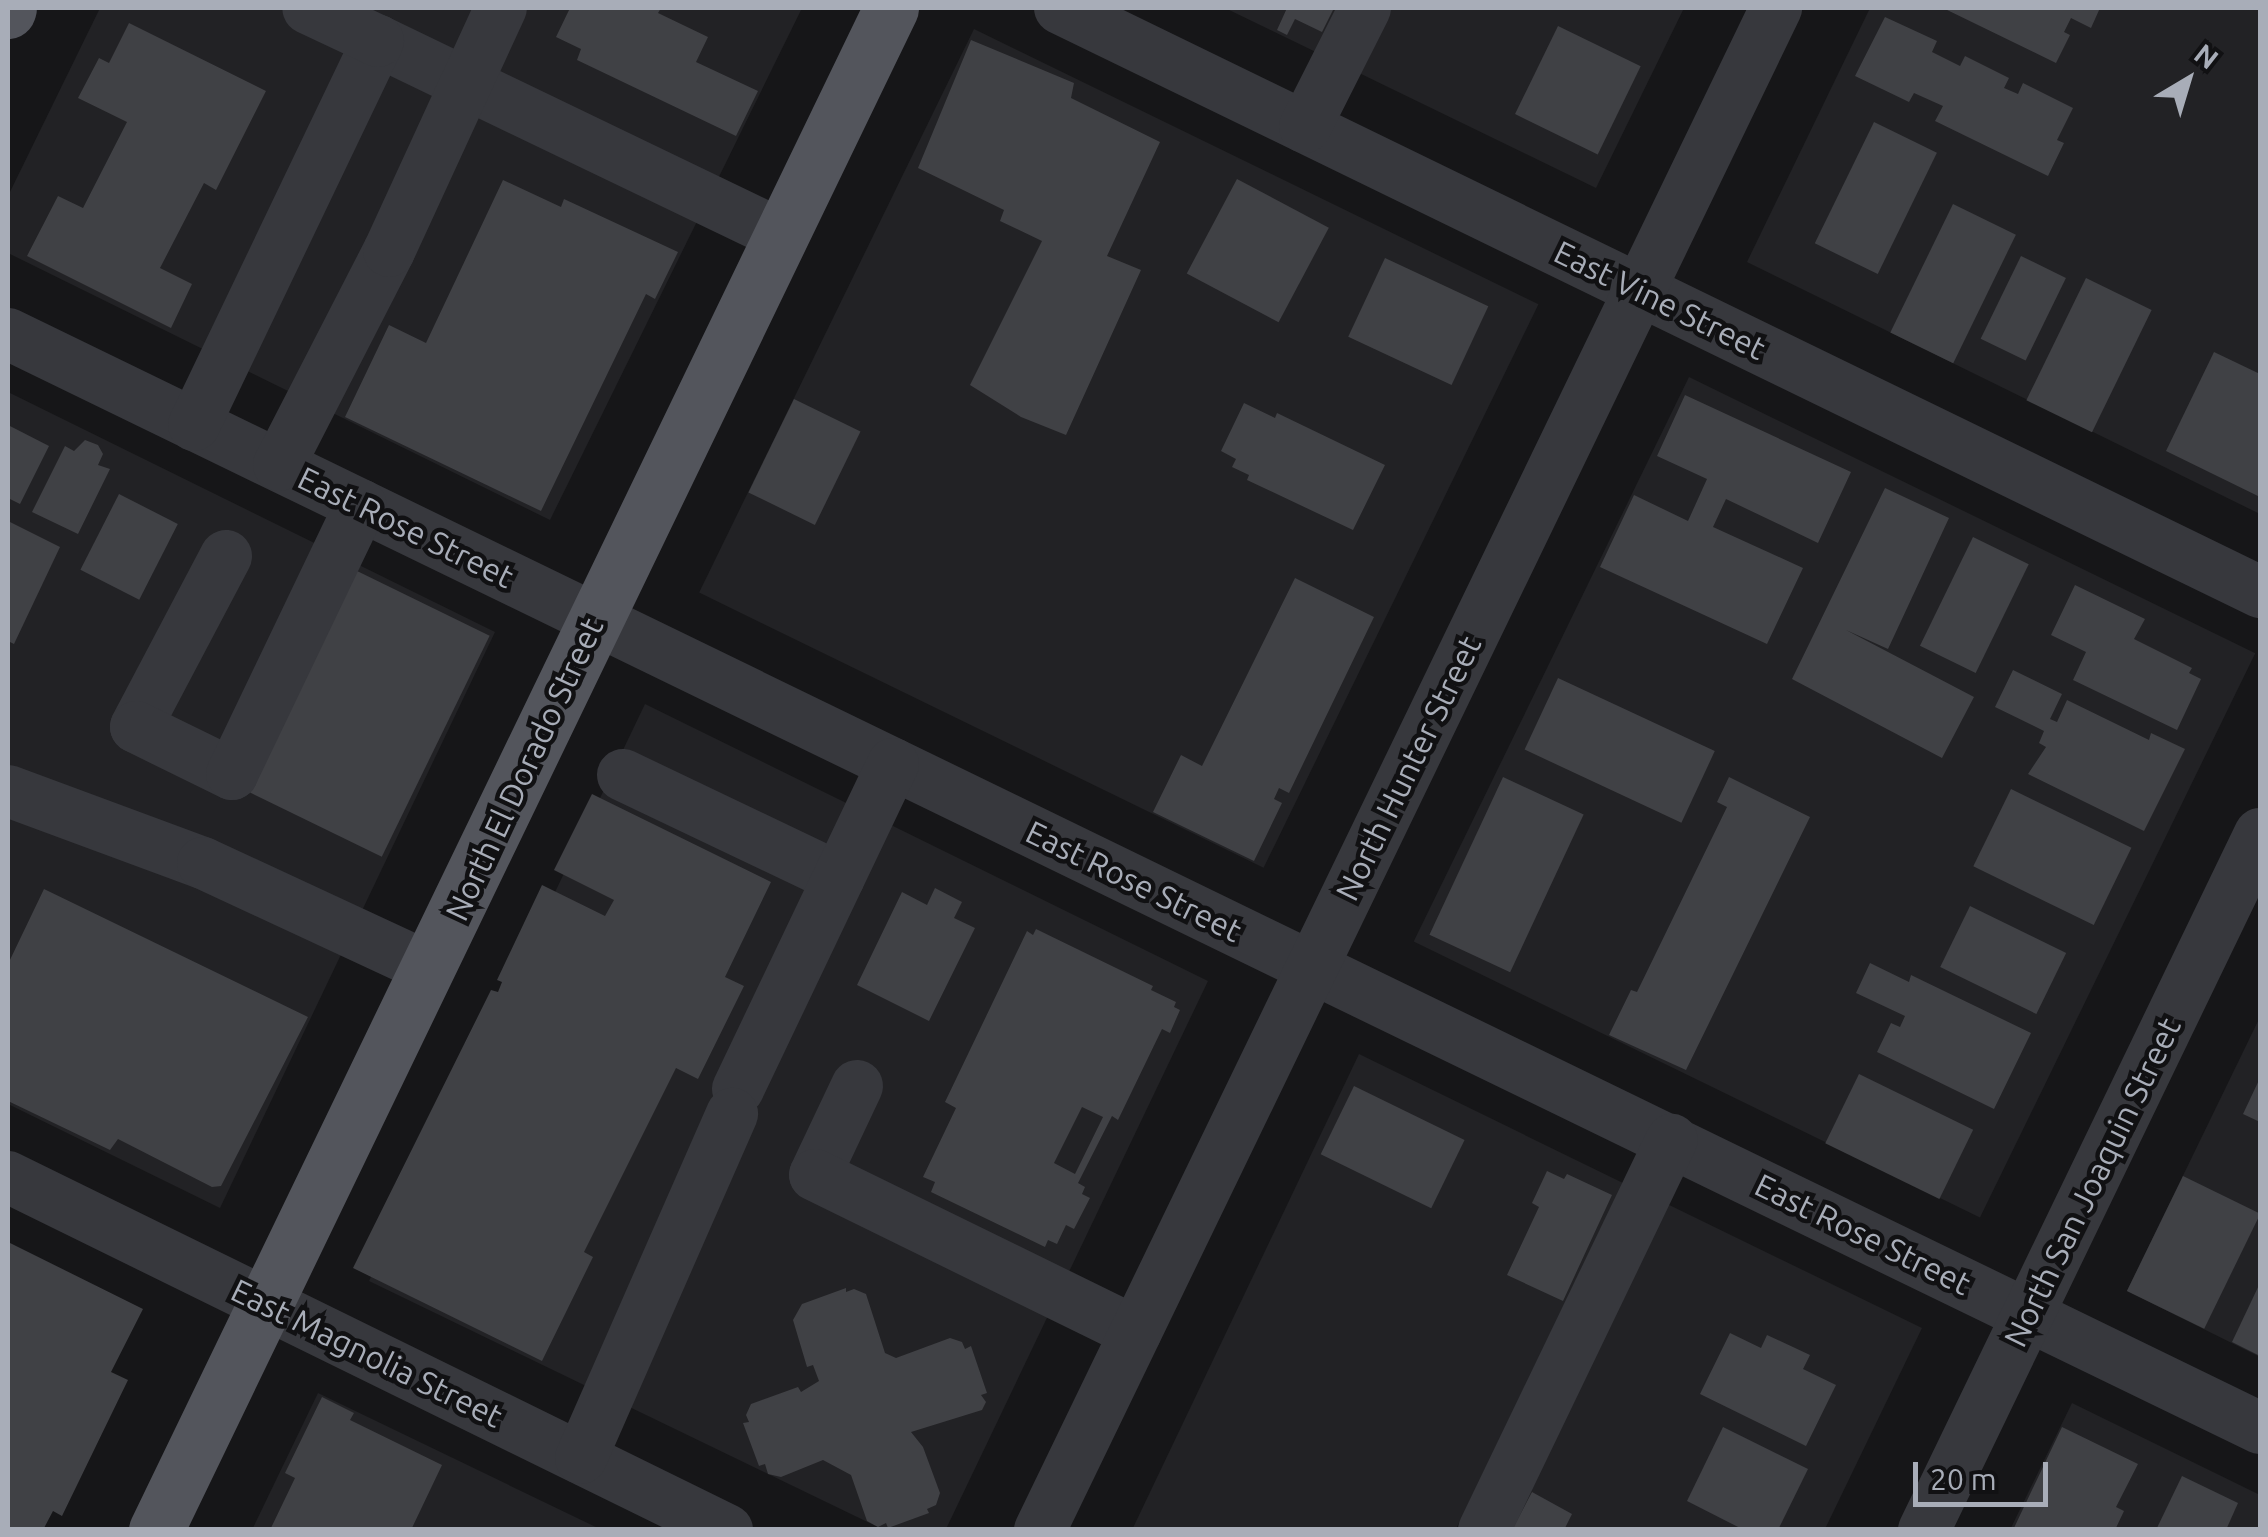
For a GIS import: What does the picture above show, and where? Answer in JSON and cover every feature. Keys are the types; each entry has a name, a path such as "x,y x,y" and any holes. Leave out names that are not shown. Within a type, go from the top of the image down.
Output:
{"main road":[{"name":"North El Dorado Street","path":"156,1530 891,8"}],"street":[{"path":"308,8 781,235"},
{"path":"279,465 389,251 501,8"},
{"name":"East Vine Street","path":"1060,8 2260,592"},
{"path":"1304,127 1364,8"},
{"name":"North Hunter Street","path":"1040,1530 1776,8"},
{"path":"194,425 378,41"},
{"name":"East Rose Street","path":"8,334 2260,1428"},
{"path":"226,556 136,727 232,774 361,506"},
{"path":"581,1458 735,1101 893,764"},
{"path":"623,775 839,878"},
{"path":"8,790 203,863 429,968"},
{"name":"North San Joaquin Street","path":"1924,1530 2260,834"},
{"path":"857,1086 815,1175 1136,1332"},
{"path":"1484,1530 1672,1140"},
{"name":"East Magnolia Street","path":"8,1177 727,1530"}],"shaded area":[{"path":"100,8 802,8 550,520 8,253 8,196"},
{"path":"1225,8 1684,8 1596,188"},
{"path":"1870,8 2260,8 2260,514 1747,262"},
{"path":"974,29 1538,304 1264,868 699,593"},
{"path":"1689,377 2255,653 1980,1218 1414,941"},
{"path":"8,392 495,632 220,1208 8,1104"},
{"path":"645,704 1208,981 946,1529 882,1529 369,1281"},
{"path":"2260,1017 2260,1357 2127,1291"},
{"path":"1359,1054 1623,1183 1456,1529 1132,1530"},
{"path":"1659,1200 1922,1328 1825,1529 1501,1530"},
{"path":"318,1393 600,1529 252,1530"},
{"path":"2072,1403 2260,1495 2260,1529 2010,1530"}],"building":[{"path":"570,8 661,8 658,13 708,37 696,62 758,91 736,136 577,60 581,49 556,37"},
{"path":"1287,8 1334,8 1322,32 1295,19 1287,35 1277,30"},
{"path":"1943,8 2100,8 2091,28 2071,18 2064,32 2070,35 2056,63"},
{"path":"1885,17 1937,41 1932,52 1960,66 1965,56 2009,78 2004,88 2018,94 2023,83 2073,108 2057,140 2064,143 2048,176 1935,121 1943,106 1914,93 1909,102 1855,76"},
{"path":"129,23 266,91 216,190 204,183 160,268 192,284 171,328 27,256 58,196 83,208 127,122 78,98 99,58 109,63"},
{"path":"1558,26 1641,66 1598,154 1515,114"},
{"path":"971,40 1074,83 1071,98 1160,142 1107,256 1141,270 1066,435 1021,417 970,385 1042,241 1000,221 1004,210 918,168"},
{"path":"1874,122 1937,153 1878,274 1815,243"},
{"path":"1237,179 1329,228 1279,322 1187,273"},
{"path":"503,180 561,207 564,199 678,252 655,299 646,294 541,511 345,417 389,325 426,343"},
{"path":"1953,204 2016,235 1953,363 1890,333"},
{"path":"2021,256 2066,278 2026,361 1981,339"},
{"path":"1385,258 1488,306 1452,385 1348,337"},
{"path":"2086,278 2152,310 2092,432 2026,400"},
{"path":"2214,352 2260,374 2260,497 2166,451"},
{"path":"1685,395 1851,472 1818,543 1726,499 1713,527 1803,568 1767,644 1600,567 1634,495 1688,521 1707,479 1657,456"},
{"path":"794,399 861,431 815,525 748,492"},
{"path":"1244,403 1275,418 1277,413 1385,465 1353,530 1247,480 1249,475 1232,467 1236,459 1221,451"},
{"path":"8,425 49,446 20,504 8,498"},
{"path":"85,440 98,445 103,454 98,465 110,469 78,534 32,512 65,446 74,451"},
{"path":"1885,488 1949,518 1888,649 1846,630 1974,697 1942,758 1792,679"},
{"path":"119,494 178,524 139,600 80,570"},
{"path":"8,521 60,547 14,644 8,641"},
{"path":"1973,537 2029,564 1976,673 1920,646"},
{"path":"353,569 490,636 382,857 245,790"},
{"path":"1295,578 1374,617 1289,793 1279,788 1274,799 1282,803 1254,861 1153,812 1181,755 1202,766"},
{"path":"2075,585 2145,619 2134,639 2192,668 2189,673 2201,679 2177,730 2073,680 2086,652 2051,635"},
{"path":"2013,670 2062,694 2050,719 2057,722 2067,700 2149,740 2151,733 2185,749 2144,831 2028,774 2046,747 2039,743 2044,731 1995,707"},
{"path":"1558,678 1715,751 1681,823 1525,750"},
{"path":"1503,777 1584,815 1510,972 1429,935"},
{"path":"1729,777 1810,817 1686,1070 1609,1035 1631,990 1637,992 1727,807 1717,802"},
{"path":"2011,789 2131,848 2094,925 1973,866"},
{"path":"592,794 771,882 725,977 744,986 698,1079 676,1068 584,1252 593,1257 542,1361 353,1268 491,990 498,992 502,982 497,980 542,885 605,916 614,900 554,870"},
{"path":"935,888 962,902 954,918 975,928 929,1021 857,985 902,892 927,905"},
{"path":"44,889 308,1017 221,1186 212,1187 118,1139 110,1150 8,1101 8,964"},
{"path":"1970,906 2066,953 2036,1014 1940,967"},
{"path":"1036,929 1153,986 1151,990 1176,1002 1174,1007 1180,1010 1170,1033 1162,1029 1118,1120 1112,1116 1078,1183 1085,1187 1082,1194 1090,1198 1074,1229 1066,1225 1057,1244 1048,1240 1045,1247 931,1192 935,1182 923,1177 956,1108 945,1102 1027,931 1033,935","holes":["1082,1107 1103,1117 1075,1174 1054,1163"]},
{"path":"1870,963 1909,982 1911,975 2031,1033 1994,1109 1877,1052 1891,1023 1900,1027 1905,1016 1856,993"},
{"path":"1859,1074 1973,1130 1939,1199 1825,1143"},
{"path":"2260,1078 2260,1122 2243,1114"},
{"path":"1354,1086 1465,1140 1431,1208 1321,1154"},
{"path":"1547,1171 1564,1179 1567,1174 1612,1195 1563,1301 1507,1275 1539,1207 1532,1203"},
{"path":"2183,1176 2260,1214 2204,1329 2127,1291"},
{"path":"8,1242 143,1309 111,1372 128,1380 62,1516 53,1511 43,1530 8,1530"},
{"path":"2260,1283 2260,1356 2232,1342"},
{"path":"846,1288 846,1292 854,1289 866,1294 885,1353 896,1358 950,1338 962,1342 965,1349 971,1346 987,1393 981,1395 986,1402 982,1410 911,1432 923,1447 940,1493 936,1505 927,1509 929,1513 888,1528 886,1523 878,1527 867,1521 851,1475 823,1460 781,1477 768,1474 765,1464 759,1466 743,1423 749,1422 746,1415 751,1404 798,1387 801,1392 819,1381 813,1365 807,1367 793,1320 802,1304"},
{"path":"1730,1333 1761,1348 1767,1335 1810,1355 1803,1369 1836,1385 1806,1446 1700,1394"},
{"path":"322,1397 354,1413 350,1420 442,1465 411,1530 270,1530 295,1478 285,1473"},
{"path":"1723,1427 1808,1469 1778,1530 1744,1530 1687,1501"},
{"path":"2062,1427 2138,1464 2116,1507 2124,1511 2115,1530 2013,1530"},
{"path":"2182,1476 2238,1503 2226,1530 2156,1530"},
{"path":"1532,1492 1572,1514 1564,1530 1512,1530"}]}
